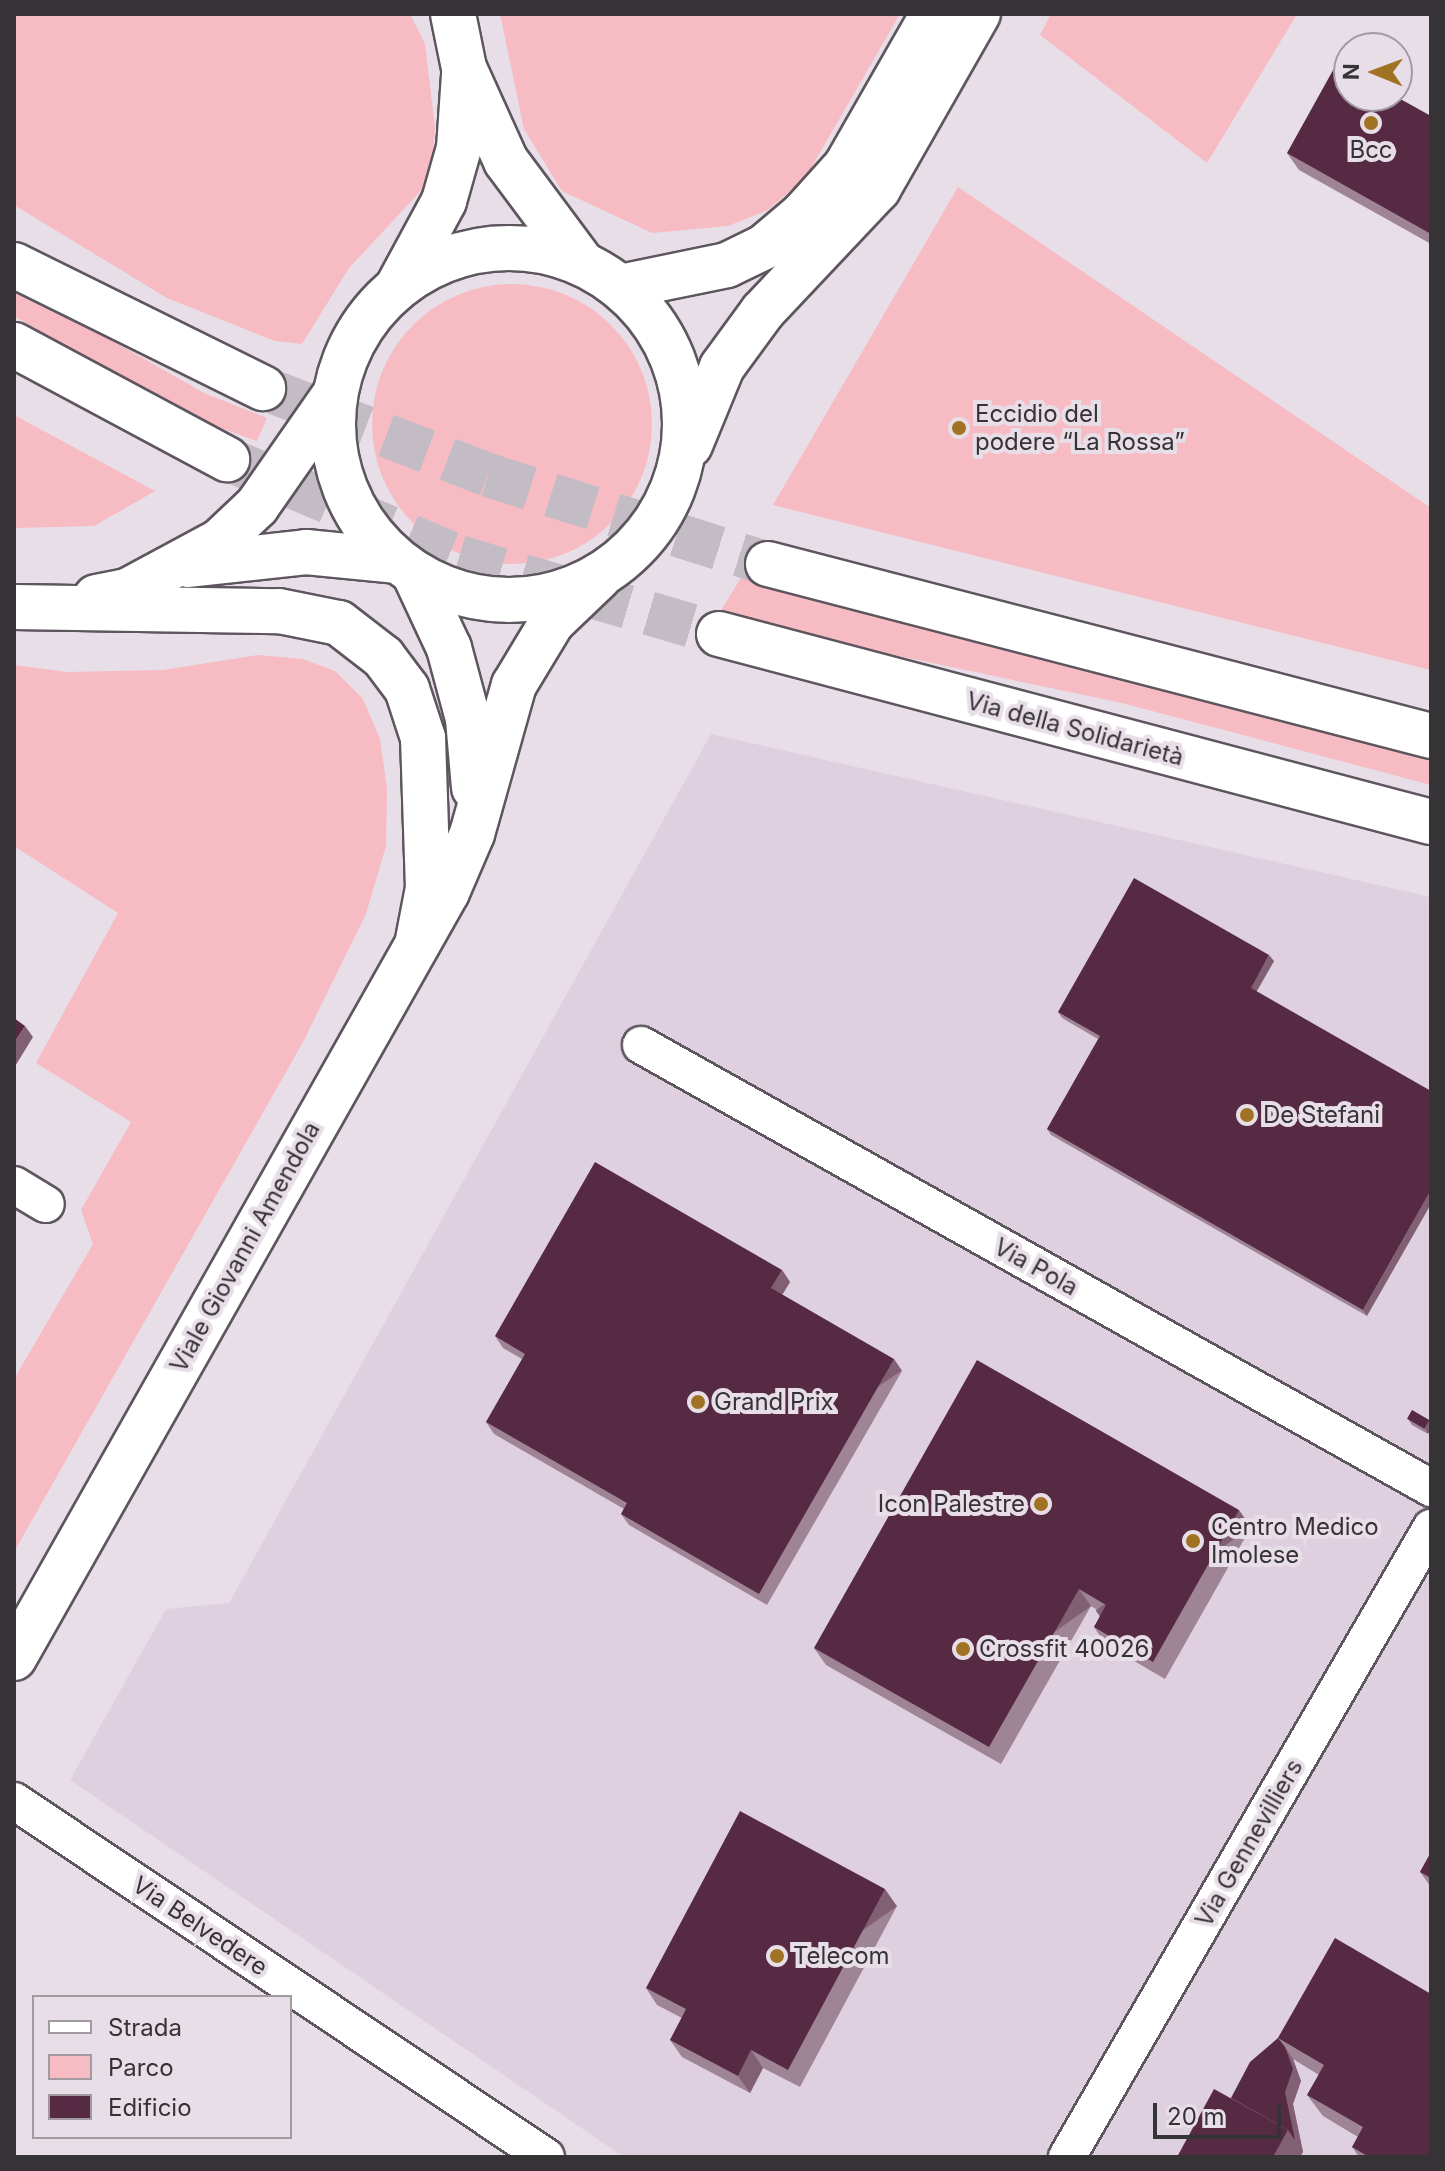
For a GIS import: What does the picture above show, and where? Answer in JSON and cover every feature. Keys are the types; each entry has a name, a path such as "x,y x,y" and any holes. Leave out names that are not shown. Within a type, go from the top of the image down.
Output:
{"main road":[{"path":"453,14 464,68 506,161 582,263"},
{"path":"620,287 727,265 764,247 803,214 846,166 933,14"},
{"path":"335,394 334,441 343,486 365,527 405,567 448,591 486,600 550,596 598,578 634,549 662,512 722,367 763,311 878,189 978,14"},
{"path":"32,607 127,591 179,567 220,541 257,506 335,394 357,336 397,288 444,201 459,148 464,68"},
{"path":"397,288 430,266 466,253 505,247 545,251 582,263 620,287 663,338 677,369 686,436 680,469"},
{"path":"14,265 263,388"},
{"path":"14,345 227,459"},
{"path":"179,567 306,552 405,567"},
{"path":"768,564 1431,736"},
{"name":"Viale Giovanni Amendola","path":"405,567 449,648 468,719 474,790 472,834"},
{"name":"Viale Giovanni Amendola","path":"14,1658 418,940 472,834 514,685 552,622 598,578"},
{"path":"32,607 279,611 339,623 383,657 407,689 423,738 428,888 418,940"},
{"name":"Via della Solidarietà","path":"719,634 1423,821"}],"street":[{"name":"Via Pola","path":"641,1045 1431,1488"},
{"path":"14,1185 46,1204"},
{"name":"Via Gennevilliers","path":"1067,2157 1431,1528"},
{"name":"Via Belvedere","path":"14,1801 546,2157"}],"shaded area":[{"path":"711,734 1431,897 1431,2157 624,2157 70,1780 166,1609 229,1603"}],"green space":[{"path":"14,14 410,14 425,44 435,128 431,180 349,268 302,344 275,341 167,298 14,205"},
{"path":"500,14 900,14 804,180 766,211 728,226 652,233 562,191 524,129"},
{"path":"1051,14 1297,14 1207,163 1040,35"},
{"path":"958,187 1431,508 1431,670 773,505"},
{"path":"512,284 553,290 590,308 611,325 628,346 646,383 652,424 646,465 628,502 611,523 590,540 553,558 512,564 471,558 434,540 413,523 396,502 378,465 372,424 378,383 396,346 413,325 434,308 471,290"},
{"path":"14,285 204,393 267,418 257,441 193,418 14,316"},
{"path":"14,415 155,491 94,526 14,528"},
{"path":"744,573 818,599 1431,757 1431,785 1122,703 804,636 720,612"},
{"path":"258,655 303,659 335,671 363,699 380,739 387,789 386,846 366,914 303,1042 14,1552 14,1379 93,1244 81,1210 131,1122 36,1063 118,913 14,846 14,665 67,672 163,670"}],"building":[{"path":"1333,70 1333,112 1413,112 1413,106 1431,116 1431,234 1287,153"},
{"name":"De Stefani","path":"1134,878 1269,955 1251,988 1431,1091 1431,1190 1363,1310 1047,1129 1100,1036 1058,1012"},
{"path":"14,1018 25,1026 14,1043"},
{"name":"Grand Prix","path":"595,1162 782,1270 771,1288 894,1359 759,1594 621,1514 627,1503 486,1422 525,1354 495,1336"},
{"path":"977,1360 1239,1510 1153,1662 1094,1627 1106,1605 1079,1589 989,1747 814,1648"},
{"path":"1412,1410 1429,1420 1424,1429 1407,1419"},
{"name":"Telecom","path":"740,1811 885,1889 788,2070 751,2050 738,2076 670,2040 686,2009 646,1988"},
{"path":"1431,1852 1431,1878 1420,1872"},
{"path":"1335,1938 1431,1994 1431,2157 1369,2157 1352,2147 1363,2127 1307,2095 1324,2065 1278,2038"},
{"path":"1278,2038 1293,2069 1285,2092 1295,2140 1288,2130 1231,2098 1250,2062"},
{"path":"1214,2089 1288,2130 1273,2157 1177,2157"}],"tunnel":[{"path":"263,388 488,475 768,564"},
{"path":"227,459 459,557 719,634"}],"place":[{"name":"Bcc","path":"1371,123"},
{"name":"Eccidio del podere “La Rossa”","path":"959,428"},
{"name":"De Stefani","path":"1247,1115"},
{"name":"Grand Prix","path":"698,1402"},
{"name":"Icon Palestre","path":"1041,1504"},
{"name":"Centro Medico Imolese","path":"1193,1541"},
{"name":"Crossfit 40026","path":"963,1649"},
{"name":"Telecom","path":"777,1956"}]}
